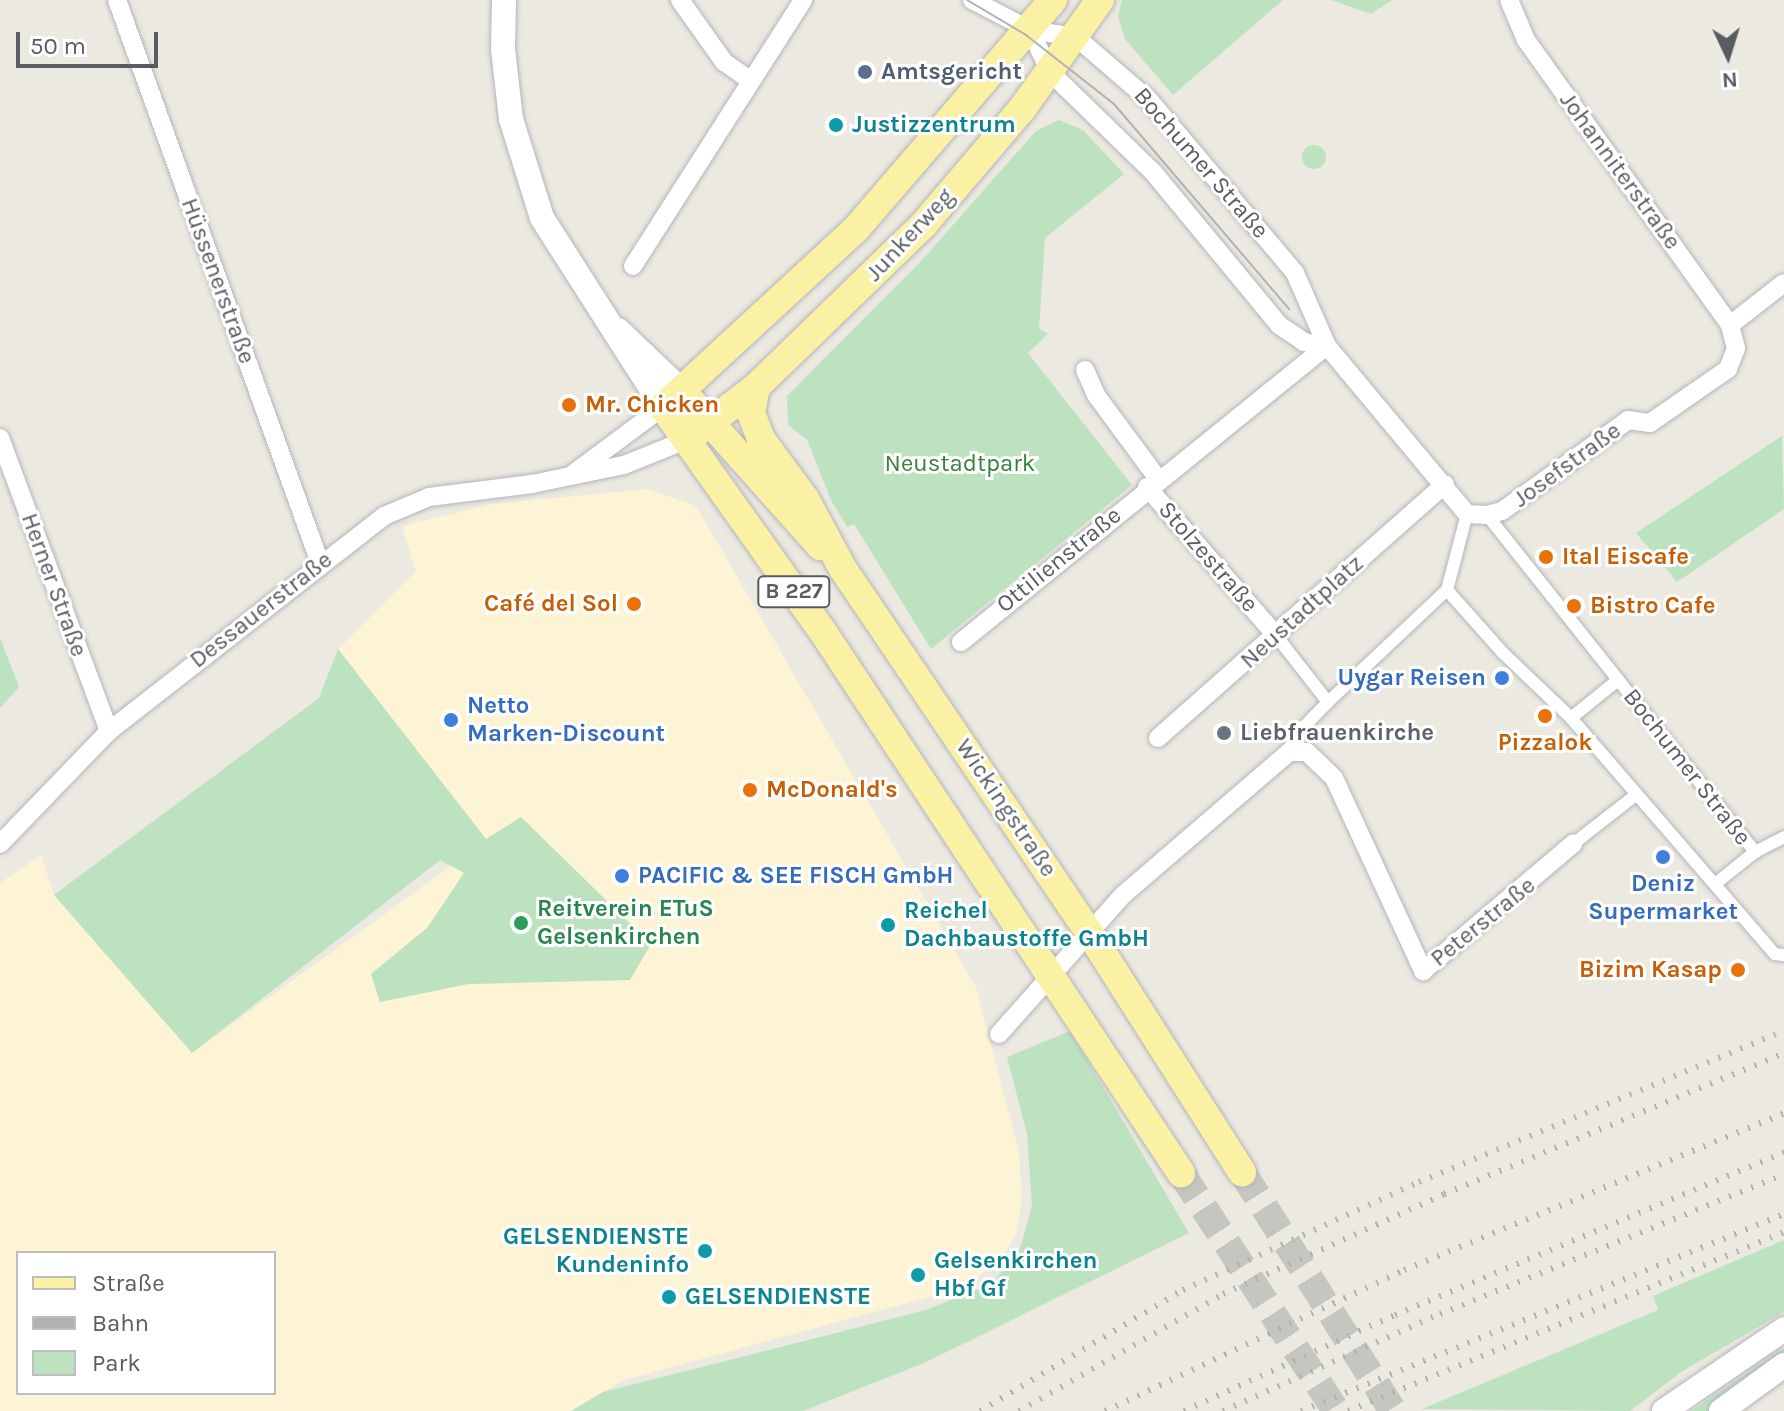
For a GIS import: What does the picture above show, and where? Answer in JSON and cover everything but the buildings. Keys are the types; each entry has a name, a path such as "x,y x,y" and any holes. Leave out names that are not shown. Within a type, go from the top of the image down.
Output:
{"main road":[{"path":"504,0 506,83 522,164 542,218 604,319 673,399"},
{"name":"Junkerweg","path":"673,399 857,228 1053,0"},
{"name":"Junkerweg","path":"699,431 756,387 924,224 1050,72 1100,0"},
{"name":"Wickingstraße","path":"756,387 754,425 812,510 843,569 1089,932 1242,1172"},
{"name":"Wickingstraße","path":"673,399 699,431 1181,1173"},
{"name":"Wickingstraße","path":"699,431 843,569"},
{"path":"1664,1411 1784,1329"},
{"path":"1721,1411 1784,1365"}],"street":[{"name":"Hüssenerstraße","path":"117,0 320,563"},
{"path":"680,0 724,62 751,81"},
{"path":"633,266 803,0"},
{"path":"972,0 1030,30 1076,37"},
{"name":"Johanniterstraße","path":"1527,0 1511,7 1526,40 1730,325"},
{"name":"Bochumer Straße","path":"1030,30 1050,72 1153,172 1279,325 1304,342 1327,346"},
{"name":"Bochumer Straße","path":"1076,37 1149,100 1295,273 1327,346 1467,514"},
{"path":"1730,325 1784,283"},
{"name":"Josefstraße","path":"1467,514 1487,515 1502,511 1628,420 1650,423 1728,369 1736,348 1730,325"},
{"name":"Ottilienstraße","path":"961,642 1152,483 1327,346"},
{"path":"1085,370 1096,395 1152,483"},
{"name":"Dessauerstraße","path":"574,473 673,399"},
{"name":"Dessauerstraße","path":"0,844 109,731 363,529 407,504 624,465 699,431"},
{"name":"Herner Straße","path":"0,438 4,461 109,731"},
{"name":"Stolzestraße","path":"1152,483 1328,702"},
{"name":"Neustadtplatz","path":"1158,738 1445,484"},
{"path":"999,1034 1123,895 1289,752 1293,738 1328,702 1447,590 1467,514"},
{"name":"Bochumer Straße","path":"1487,515 1755,852 1715,884"},
{"name":"Bochumer Straße","path":"1447,590 1503,653 1571,718 1775,954 1784,955"},
{"name":"Bochumer Straße","path":"1571,718 1618,680"},
{"name":"Peterstraße","path":"1289,752 1307,752 1334,778 1423,971 1637,794"},
{"path":"1755,852 1784,837"}],"shaded area":[{"path":"647,489 696,506 976,987 1019,1152 1022,1201 1015,1237 1002,1257 966,1287 624,1380 571,1411 0,1411 0,883 41,855 54,895 192,1053 451,866 464,872 448,900 427,928 371,974 380,1002 468,984 630,980 486,839 338,649 416,571 402,526 492,504"}],"green space":[{"path":"1122,0 1283,0 1173,95 1125,39 1118,16"},
{"path":"1331,0 1392,0 1371,14"},
{"name":"Neustadtpark","path":"1059,120 1083,130 1124,174 1045,238 1039,329 1048,334 1028,353 1132,485 931,649 854,524 847,527 831,500 807,440 788,425 787,396 922,260 1036,131"},
{"path":"1314,145 1322,149 1326,157 1322,165 1314,169 1306,165 1302,157 1306,149"},
{"path":"1782,436 1784,509 1677,582 1636,533"},
{"path":"0,638 19,687 0,708"},
{"path":"338,649 486,839 521,817 651,944 630,980 468,984 380,1002 371,974 427,928 464,873 440,860 192,1053 54,895 319,698"},
{"path":"1070,1031 1189,1233 924,1363 803,1411 571,1411 603,1392 926,1310 993,1283 1021,1246 1032,1205 1027,1134 1007,1057"},
{"path":"1784,1240 1784,1312 1681,1372 1630,1411 1422,1409 1658,1310 1653,1296"},
{"path":"1784,1348 1784,1354 1710,1411 1691,1411"}],"tunnel":[{"path":"1242,1172 1393,1411"},
{"path":"1181,1173 1336,1411"}],"tram line":[{"path":"967,0 1026,35 1114,104 1289,309"}],"railway":[{"path":"980,1411 1183,1290 1419,1182 1784,1031"},
{"path":"1019,1411 1223,1294 1444,1194 1784,1053"},
{"path":"1105,1411 1404,1270 1784,1113"},
{"path":"1184,1411 1395,1315 1784,1152"},
{"path":"1223,1411 1440,1314 1784,1174"},
{"path":"1301,1411 1784,1214"},
{"path":"1348,1411 1784,1232"}],"place":[{"name":"Amtsgericht","path":"865,72"},
{"name":"Justizzentrum","path":"836,125"},
{"name":"Mr. Chicken","path":"569,405"},
{"name":"Ital Eiscafe","path":"1546,557"},
{"name":"Café del Sol","path":"634,604"},
{"name":"Bistro Cafe","path":"1574,606"},
{"name":"Uygar Reisen","path":"1502,678"},
{"name":"Pizzalok","path":"1545,716"},
{"name":"Netto Marken-Discount","path":"451,720"},
{"name":"Liebfrauenkirche","path":"1224,733"},
{"name":"McDonald's","path":"750,790"},
{"name":"Deniz Supermarket","path":"1663,857"},
{"name":"PACIFIC & SEE FISCH GmbH","path":"622,876"},
{"name":"Reitverein ETuS Gelsenkirchen","path":"521,923"},
{"name":"Reichel Dachbaustoffe GmbH","path":"888,925"},
{"name":"Bizim Kasap","path":"1738,970"},
{"name":"GELSENDIENSTE Kundeninfo","path":"705,1251"},
{"name":"Gelsenkirchen Hbf Gf","path":"918,1275"},
{"name":"GELSENDIENSTE","path":"669,1297"}]}
